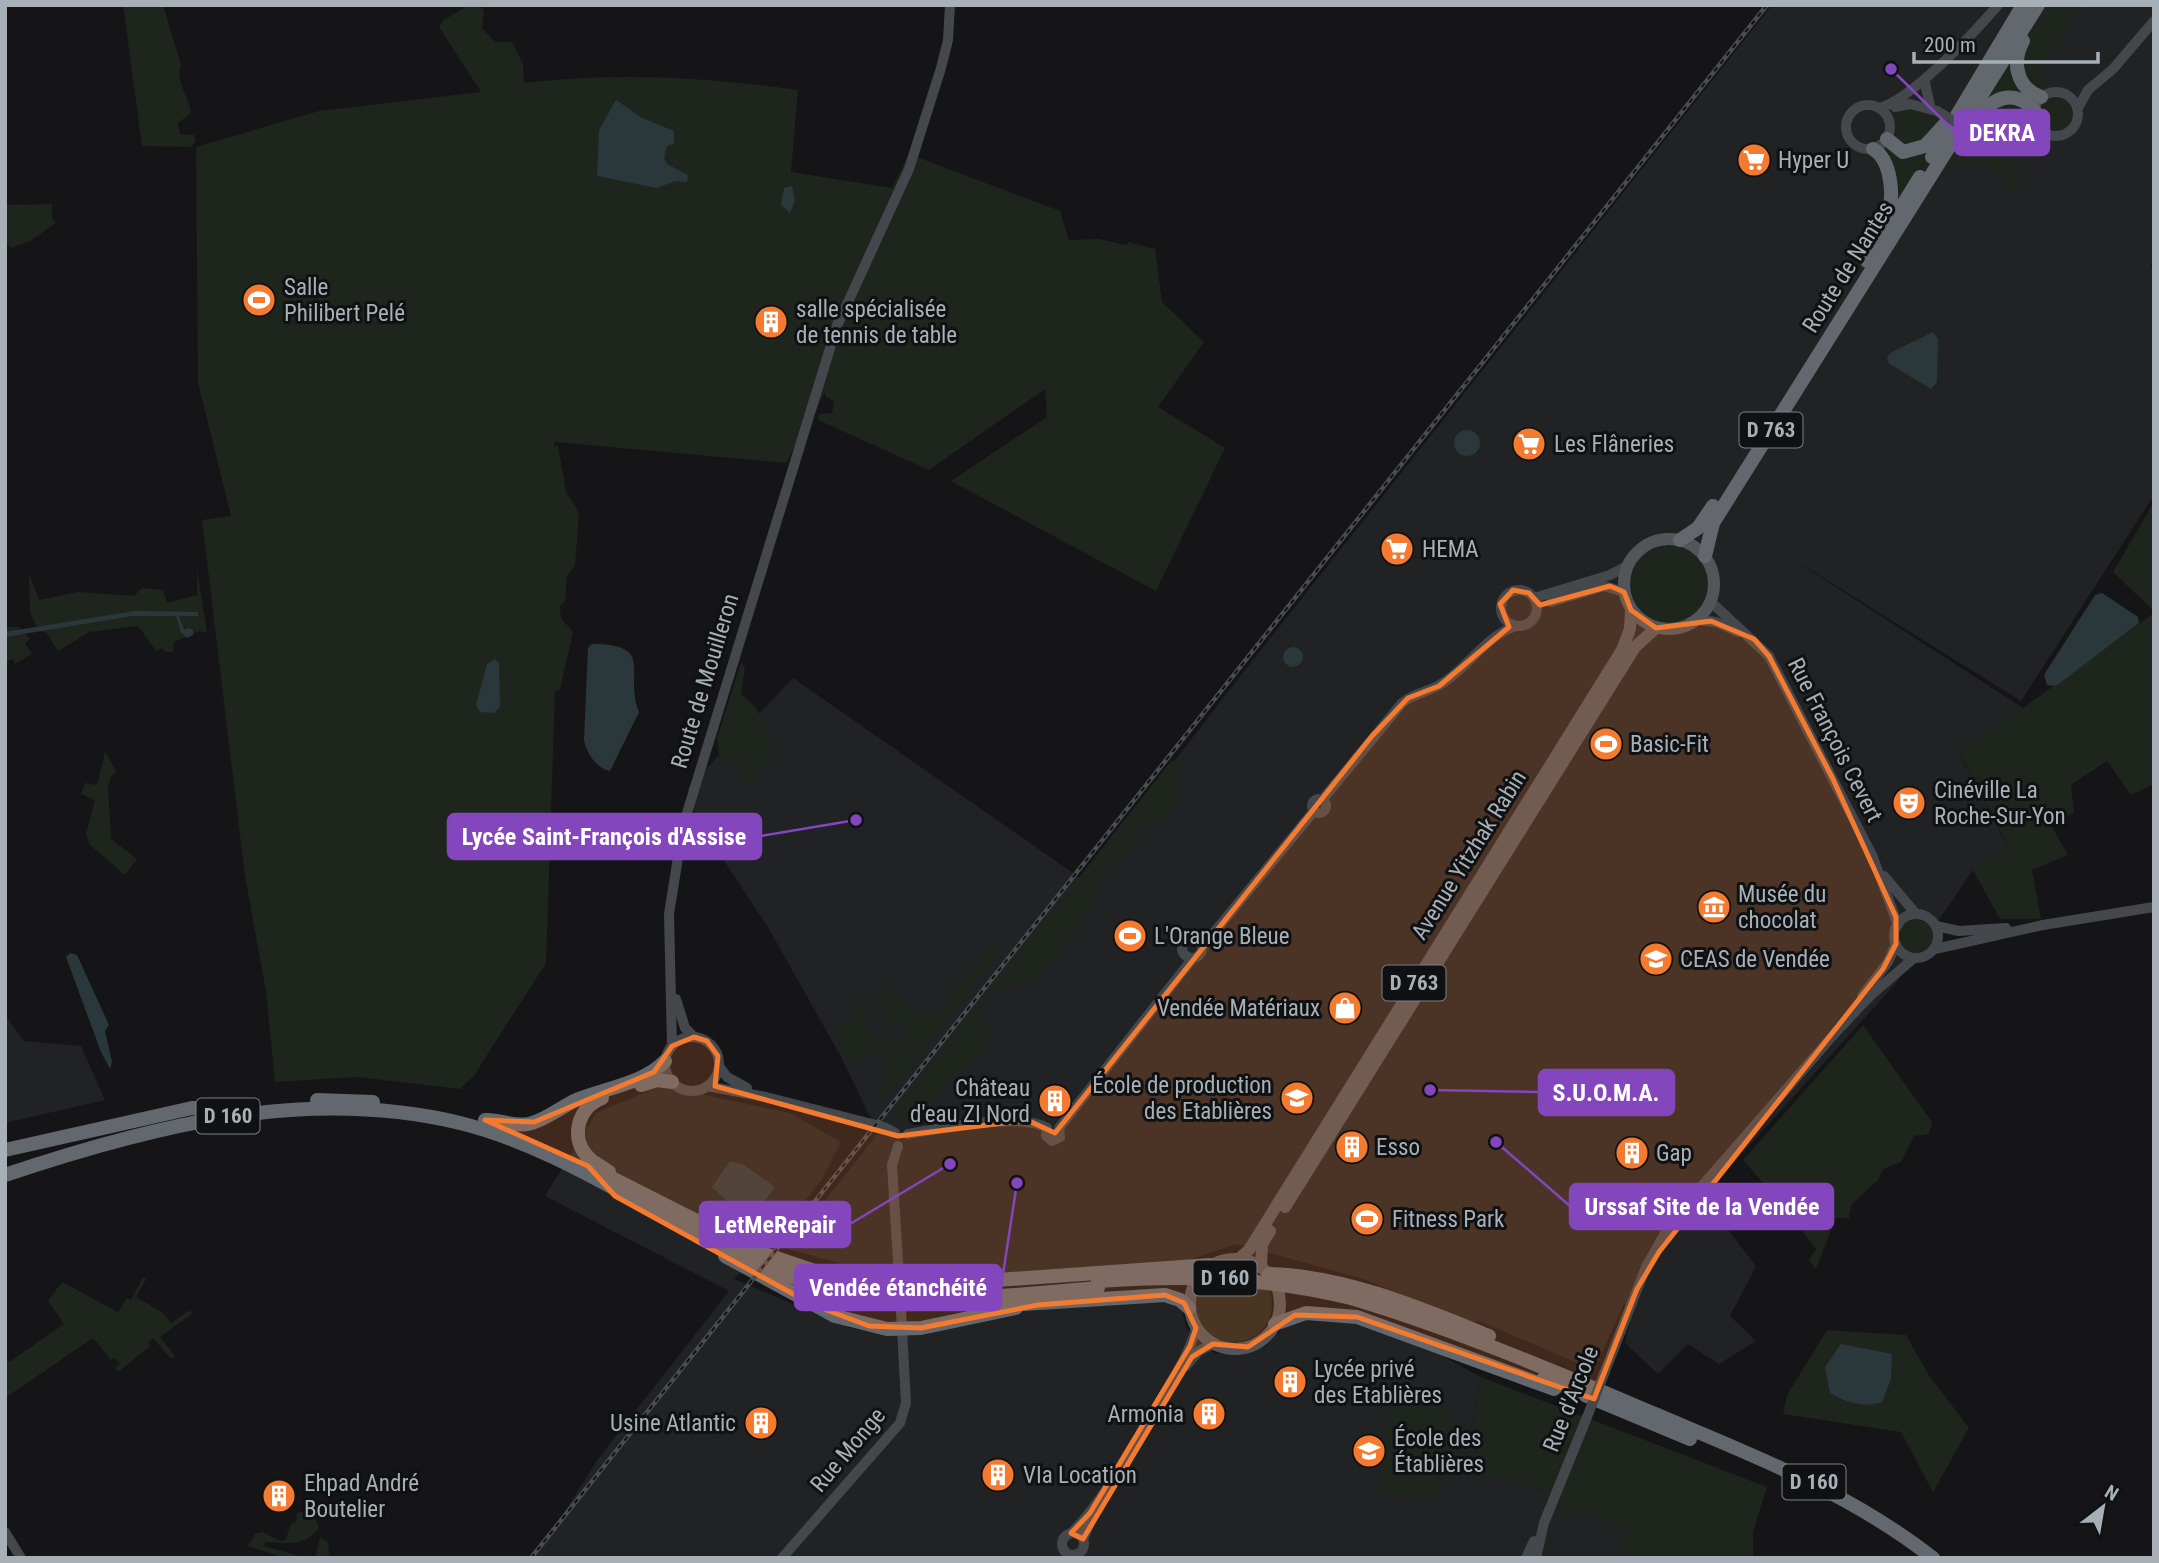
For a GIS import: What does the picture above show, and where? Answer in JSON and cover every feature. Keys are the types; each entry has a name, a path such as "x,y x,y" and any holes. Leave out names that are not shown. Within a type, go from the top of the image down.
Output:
{"highway":[{"name":"Route de Nantes","path":"1680,540 1702,523 1963,107 2030,7"},
{"name":"Route de Nantes","path":"1705,556 1713,523 1892,240 2030,7"},
{"path":"2030,7 2037,18 2017,53 2016,68 2037,110"},
{"path":"1892,240 1909,226 1984,108 1992,102 2011,96 2025,101 2037,110"},
{"path":"1887,139 1903,152 1917,151 1942,128 1954,111 1963,107"},
{"path":"1867,261 1871,245 1888,218 1891,204 1886,165 1883,156 1873,149"},
{"path":"485,1121 497,1119 514,1124 534,1122 576,1100 647,1076 666,1061"},
{"path":"673,1082 650,1082 598,1099 586,1108 578,1124 580,1144 610,1182 615,1196 835,1315 869,1326 903,1330 1038,1305"},
{"name":"D 160","path":"5,1166 135,1125 276,1101 338,1100 429,1108 485,1121 525,1135 752,1261 799,1279 839,1290 928,1300 1098,1284"},
{"name":"D 160","path":"5,1150 192,1108 216,1113"},
{"name":"D 160","path":"5,1175 123,1138 216,1113 328,1109 428,1117 508,1138 779,1261 831,1278 928,1293 1098,1284 1204,1284 1275,1290 1351,1302 1582,1389 1827,1488 1871,1513 1933,1558"},
{"name":"D 160","path":"5,1182 146,1135 196,1126 216,1113"},
{"path":"725,1256 794,1285 874,1304 935,1308 1038,1305"},
{"path":"885,1288 1210,1265"},
{"name":"D 160","path":"1265,1270 1337,1284 1395,1300 1547,1362 1582,1389 1816,1493 1878,1529 1917,1558"},
{"name":"D 160","path":"1038,1305 1166,1295 1180,1300 1189,1308"},
{"path":"1275,1324 1295,1315 1317,1312 1357,1317 1564,1392 1582,1389"}],"main road":[{"path":"1667,539 1680,540 1694,546 1705,556 1714,578 1711,602 1698,620 1685,627 1656,628 1642,621 1631,610 1624,592 1627,566 1643,547 1667,539"},
{"name":"Avenue Yitzhak Rabin","path":"1240,1258 1251,1247 1622,650 1628,634 1631,610"},
{"name":"Avenue Yitzhak Rabin","path":"1265,1270 1262,1243 1635,647 1656,628"},
{"path":"1240,1258 1265,1270 1275,1283 1280,1303 1275,1324 1267,1336 1248,1347 1227,1348 1213,1344 1196,1328 1189,1308 1196,1280 1210,1265 1223,1259 1240,1258"}],"street":[{"name":"Route de Mouilleron","path":"671,968 669,914 675,863 694,789 780,512 810,399 839,319 909,169 948,40 950,5"},
{"path":"1937,67 1925,83 1902,101 1879,108 1860,107 1850,114 1845,124 1846,132 1854,144 1873,149 1887,139 1889,119 1902,101 1998,5"},
{"path":"1902,101 1933,108 1982,138 2004,147 2022,145 2047,134 2057,136 2070,131 2077,121 2078,108 2088,90 2113,69 2154,22"},
{"path":"1925,83 1933,108"},
{"path":"2022,145 2037,110 2055,92 2069,96 2088,90"},
{"path":"2069,96 2078,108"},
{"path":"1902,101 1933,108"},
{"path":"1879,108 1889,119"},
{"path":"2037,110 2047,134"},
{"path":"1516,626 1504,620 1500,609 1506,594 1519,590 1534,598 1610,575 1627,566"},
{"path":"1495,636 1529,623 1537,610 1547,603 1604,586 1624,592"},
{"path":"1534,598 1537,610"},
{"name":"Rue François Cevert","path":"1711,602 1769,656 1878,868 1898,925"},
{"path":"1180,976 1184,942 1198,943 1218,928 1314,811 1313,802 1322,800 1402,703 1455,674 1495,636 1504,620"},
{"name":"Rue François Cevert","path":"1698,620 1716,622 1749,636"},
{"name":"Rue François Cevert","path":"1878,868 1916,914"},
{"path":"1935,949 1939,937 1936,926 1927,917 1916,914 1898,925 1896,944 1903,954 1913,958 1925,957 1935,949 2043,925 2154,906"},
{"path":"1936,926 1959,931 2043,925"},
{"path":"895,1133 902,1130 908,1134 934,1127 1027,1121 1047,1128 1055,1125 1059,1128 1193,958 1199,955 1198,943"},
{"name":"Rue d'Arcole","path":"1836,1032 1888,962 1896,944"},
{"path":"1182,952 1193,958"},
{"name":"Rue d'Arcole","path":"1526,1558 1544,1523 1637,1289 1680,1219 1836,1032 1871,995 1913,958"},
{"path":"671,968 685,1028 694,1037 712,1045 719,1066 727,1077 765,1097"},
{"path":"671,968 672,1046 666,1061 673,1082 687,1090 707,1086 765,1097 884,1127 895,1133"},
{"path":"672,1046 694,1037"},
{"path":"707,1086 719,1066"},
{"path":"895,1133 894,1140 898,1146 908,1143 908,1134"},
{"name":"Rue Monge","path":"782,1558 900,1423 906,1409 892,1165 898,1146"},
{"path":"1196,1328 1186,1355 1158,1404 1090,1513 1063,1539 1066,1555 1081,1552 1083,1539 1093,1515 1192,1357 1213,1344"},
{"name":"Rue d'Arcole","path":"1536,1558 1544,1523"},
{"path":"5,1532 21,1558"},
{"path":"1071,1533 1083,1539"}],"highlighted area":[{"path":"1610,586 1624,592 1631,610 1656,628 1711,621 1754,639 1769,656 1833,779 1896,917 1896,944 1883,969 1659,1252 1637,1289 1594,1399 1357,1317 1295,1315 1248,1347 1213,1344 1192,1357 1083,1539 1071,1533 1090,1513 1190,1346 1196,1328 1184,1303 1165,1295 1038,1305 921,1328 869,1326 813,1305 615,1196 588,1166 485,1120 534,1122 654,1072 672,1046 694,1037 707,1041 718,1056 715,1086 898,1136 1027,1120 1055,1133 1372,736 1408,698 1439,686 1509,627 1500,604 1513,590 1529,593 1540,605"}],"shaded area":[{"path":"123,5 163,5 181,65 181,83 191,113 178,123 180,134 194,135 196,141 191,147 142,146"},
{"path":"469,5 479,5 484,11 482,28 495,42 512,42 523,64 524,83 627,77 730,82 798,90 791,172 892,188 909,154 1060,211 1069,240 1099,239 1126,245 1129,242 1155,249 1162,302 1204,342 1158,407 1225,448 1156,591 951,481 1047,417 1045,389 929,470 818,420 819,414 832,413 834,401 825,396 825,392 786,463 555,442 554,447 558,445 566,492 579,512 575,566 567,576 565,601 560,606 561,618 573,632 560,690 555,691 546,963 473,1077 460,1089 357,1077 275,1082 266,992 245,876 202,520 231,516 198,383 196,147 319,111 481,92 439,27 442,21"},
{"path":"1772,5 2154,5 2154,264 2151,264 2154,280 2154,495 2021,701 1788,556 2023,708 1958,751 2009,849 1975,867 1896,983 1703,1197 1756,1266 1730,1316 1756,1341 1719,1364 1688,1344 1658,1374 1625,1343 1633,1308 1624,1304 1594,1370 1479,1321 1465,1321 1364,1279 1237,1244 1189,1260 906,1281 787,1249 878,1133 840,1055 769,929 696,818 688,788 793,678 1083,880 1230,689"},
{"path":"2049,5 2089,5 2079,15 2073,12 2059,40 2065,44 2063,48 2058,45 2054,48 2048,41 2048,52 2053,58 2049,57 2039,76 2048,86 2041,90 2028,84 2021,53"},
{"path":"2014,57 2028,94 1983,106"},
{"path":"2056,98 2069,103 2074,116 2069,129 2056,134 2043,129 2038,116 2043,103"},
{"path":"2013,99 2028,112 2030,128 2022,139 2008,142 1974,127 1981,117"},
{"path":"616,100 642,118 674,131 674,144 667,146 664,158 667,164 688,175 687,182 676,181 656,188 597,176 599,130"},
{"path":"1908,107 1944,121 1912,150 1894,137 1897,111"},
{"path":"1969,136 2015,166 2017,183 2013,193 1991,166 1973,161 1953,165"},
{"path":"1887,147 1905,157 1932,149 1896,206 1883,151"},
{"path":"792,186 795,201 790,213 781,205 784,188"},
{"path":"52,204 52,218 56,223 30,241 11,248 5,239 5,205"},
{"path":"1933,332 1938,339 1937,382 1931,389 1890,364 1887,359 1890,353"},
{"path":"1467,430 1476,434 1480,443 1476,452 1467,456 1458,452 1454,443 1458,434"},
{"path":"2154,502 2154,611 2113,572"},
{"path":"1669,545 1684,548 1697,557 1706,570 1709,585 1706,600 1697,613 1684,622 1669,625 1654,622 1641,613 1632,600 1629,585 1632,570 1641,557 1654,548"},
{"path":"197,569 207,633 200,631 174,642 173,652 165,652 162,648 156,651 138,626 89,632 58,651 46,632 39,631 30,613 29,574 39,600 78,592 134,596 142,588 163,590 167,603 197,595"},
{"path":"2102,593 2138,617 2139,623 2056,686 2047,685 2044,675 2095,595"},
{"path":"135,611 198,612 198,616 179,616 184,630 193,630 193,635 187,638 181,632 176,616 132,616 5,637 5,632"},
{"path":"2154,613 2154,784 2131,795 2107,761 2071,785 2074,813 2051,825 2068,855 2032,870 2041,919 2000,919 1972,868 2009,848 1958,750 2023,708"},
{"path":"5,627 19,627 30,639 25,643 32,654 15,664 12,659 5,663"},
{"path":"592,644 625,649 634,664 635,698 639,712 610,771 593,760 584,740 588,648"},
{"path":"1289,647 1297,647 1303,657 1297,667 1289,667 1283,661 1283,653"},
{"path":"495,659 499,663 500,707 494,713 480,712 476,705 487,664"},
{"path":"741,663 745,667 741,695 760,714 772,756 753,783 746,786 738,761 720,760 717,738"},
{"path":"105,752 117,772 111,776 108,788 111,839 137,859 125,875 90,845 86,834 95,800 81,794 85,783 97,785"},
{"path":"1179,760 1181,798 1160,823 1146,824 1126,853 1112,863 1098,880 1096,900 1048,966 1031,981 996,989 981,1006 983,1024 994,1031 986,1048 913,1117 890,1117 1171,761"},
{"path":"1916,919 1928,924 1933,936 1928,948 1916,953 1904,948 1899,936 1904,924"},
{"path":"988,949 1001,951 881,1104 879,1090 890,1067 882,1052 863,1056 851,1066 832,1027 844,1024 864,1000 871,1006 862,1022 870,1033 897,1045 908,1036 902,1021 885,1023 885,1011 877,997 880,988 898,996 924,1019 936,1016"},
{"path":"70,953 77,955 109,1025 105,1031 112,1062 110,1069 101,1052 66,957"},
{"path":"5,1015 24,1041 81,1046 105,1100 5,1123"},
{"path":"1863,1025 1932,1122 1929,1134 1914,1136 1901,1162 1883,1169 1878,1180 1851,1205 1849,1218 1836,1218 1816,1269 1809,1260 1816,1249 1786,1209 1743,1160"},
{"path":"660,1086 790,1113 841,1142 821,1181 768,1246 734,1279 850,1328 890,1335 1018,1311 1160,1300 1174,1302 1182,1312 1187,1329 1216,1354 1265,1347 1286,1325 1312,1319 1345,1320 1430,1349 1481,1377 1463,1472 1546,1490 1543,1501 1628,1528 1618,1558 535,1558 598,1459 729,1291 545,1196 596,1113"},
{"path":"730,1161 744,1165 775,1187 755,1214 727,1201 712,1187"},
{"path":"1234,1266 1249,1269 1261,1277 1269,1289 1272,1304 1269,1319 1261,1331 1249,1339 1234,1342 1219,1339 1207,1331 1199,1319 1196,1304 1199,1289 1207,1277 1219,1269"},
{"path":"143,1277 146,1279 136,1297 162,1312 171,1323 190,1310 192,1314 160,1337 175,1356 171,1359 153,1338 148,1343 150,1346 118,1372 115,1368 120,1364 115,1358 111,1360 93,1338 5,1398 5,1358 9,1362 64,1324 48,1301 62,1282 118,1312 127,1298 131,1300"},
{"path":"1827,1330 1906,1335 1928,1374 1969,1428 1933,1492 1901,1432 1783,1414 1787,1395"},
{"path":"1841,1344 1892,1354 1891,1379 1882,1402 1855,1403 1830,1393 1825,1367"},
{"path":"1481,1377 1767,1487 1753,1532 1753,1558 1618,1558 1628,1528 1542,1501 1546,1490 1463,1472"},
{"path":"1391,1401 1452,1412 1437,1502 1375,1492"},
{"path":"303,1512 315,1517 319,1528 314,1534 302,1541 265,1542 264,1546 306,1558 285,1558 248,1546 255,1534 262,1532 280,1541 286,1539 290,1525 296,1522 297,1513"},
{"path":"320,1537 328,1542 330,1558 306,1558 316,1556"}],"railway":[{"path":"531,1558 1767,5"}],"place":[{"name":"DEKRA","path":"1891,69"},
{"name":"Hyper U","path":"1754,160"},
{"name":"Salle Philibert Pelé","path":"259,300"},
{"name":"salle spécialisée de tennis de table","path":"771,322"},
{"name":"Les Flâneries","path":"1529,444"},
{"name":"HEMA","path":"1397,549"},
{"name":"Basic-Fit","path":"1606,744"},
{"name":"Cinéville La Roche-Sur-Yon","path":"1909,803"},
{"name":"Lycée Saint-François d'Assise","path":"856,820"},
{"name":"Musée du chocolat","path":"1714,907"},
{"name":"L'Orange Bleue","path":"1130,936"},
{"name":"CEAS de Vendée","path":"1656,959"},
{"name":"Vendée Matériaux","path":"1345,1008"},
{"name":"S.U.O.M.A.","path":"1430,1090"},
{"name":"École de production des Etablières","path":"1297,1098"},
{"name":"Château d'eau ZI Nord","path":"1055,1101"},
{"name":"Urssaf Site de la Vendée","path":"1496,1142"},
{"name":"Esso","path":"1352,1147"},
{"name":"Gap","path":"1632,1153"},
{"name":"LetMeRepair","path":"950,1164"},
{"name":"Vendée étanchéité","path":"1017,1183"},
{"name":"Fitness Park","path":"1367,1219"},
{"name":"Lycée privé des Etablières","path":"1290,1382"},
{"name":"Armonia","path":"1209,1414"},
{"name":"Usine Atlantic","path":"761,1423"},
{"name":"École des Établières","path":"1369,1451"},
{"name":"VIa Location","path":"998,1475"},
{"name":"Ehpad André Boutelier","path":"279,1496"}]}
